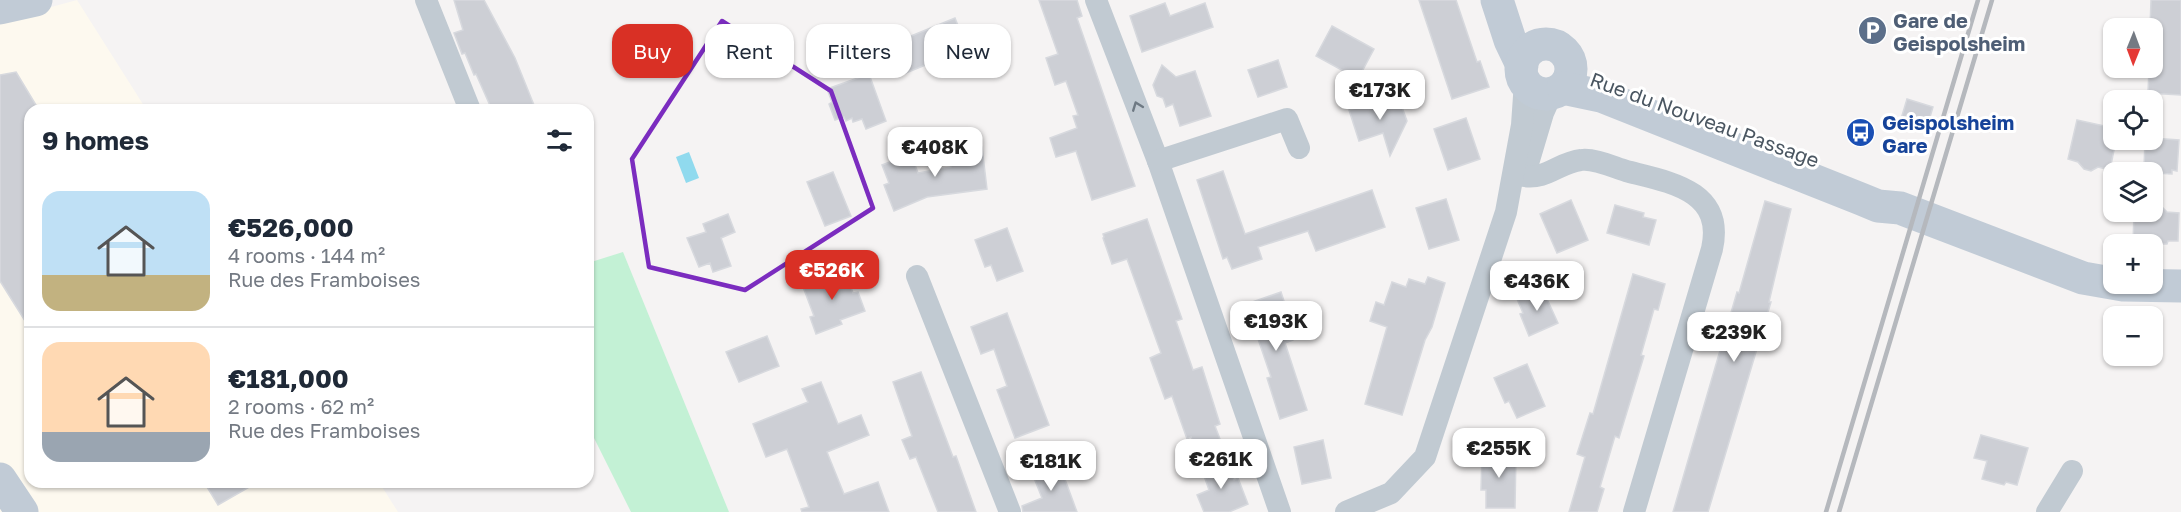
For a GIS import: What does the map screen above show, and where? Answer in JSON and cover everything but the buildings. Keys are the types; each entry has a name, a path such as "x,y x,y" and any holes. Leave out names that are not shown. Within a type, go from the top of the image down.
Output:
{"main road":[{"path":"0,8 36,0"},
{"path":"1497,0 1510,40 1546,73"},
{"path":"1510,0 1532,31 1546,73"},
{"name":"Rue du Nouveau Passage","path":"1546,73 1878,206 1900,208 2083,278 2123,285 2181,286"},
{"path":"0,479 22,512"}],"street":[{"path":"426,0 468,104"},
{"path":"1096,0 1158,161 1280,512"},
{"path":"1506,212 1524,176 1543,113 1546,73"},
{"path":"1346,512 1391,493 1425,457 1506,212 1522,125 1546,73"},
{"path":"1158,161 1287,119 1299,148"},
{"path":"1524,176 1541,176 1558,167 1584,159 1667,182 1689,191 1704,202 1711,213 1715,236 1712,249 1634,512"},
{"path":"917,276 1010,512"},
{"path":"2047,512 2072,471"}],"highlighted area":[{"path":"722,21 831,91 873,208 745,290 649,267 632,159"}],"shaded area":[{"path":"77,0 143,104 24,104 24,488 383,488 398,512 0,512 0,21"}],"green space":[{"path":"623,252 729,512 631,512 594,438 594,261"}],"water":[{"path":"689,152 699,178 686,183 676,157"}],"railway":[{"path":"1826,512 1978,0"},
{"path":"1839,512 1992,0"}],"place":[{"name":"Gare de Geispolsheim","path":"1872,31"},
{"name":"Geispolsheim Gare","path":"1861,133"}]}
